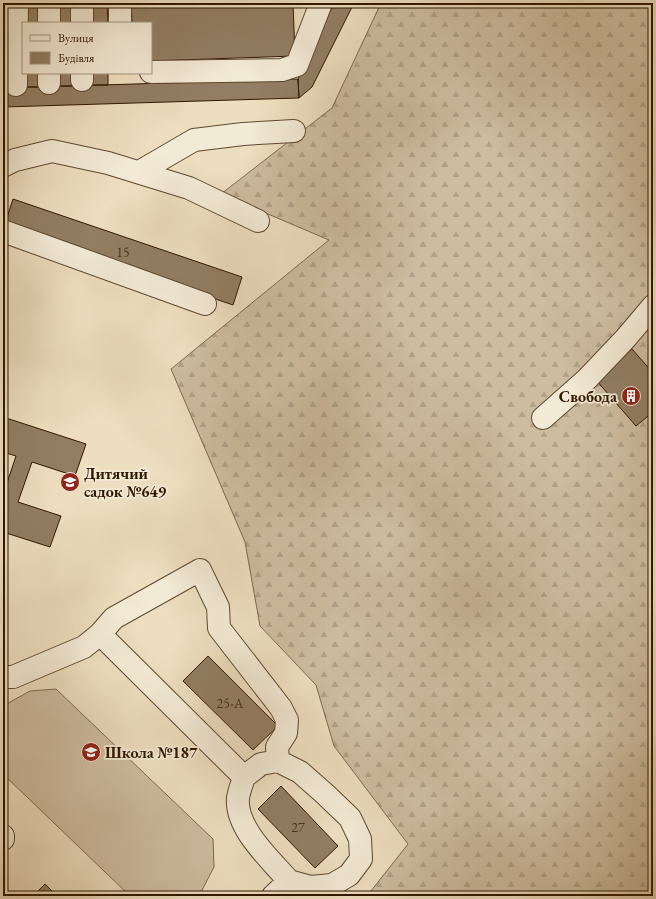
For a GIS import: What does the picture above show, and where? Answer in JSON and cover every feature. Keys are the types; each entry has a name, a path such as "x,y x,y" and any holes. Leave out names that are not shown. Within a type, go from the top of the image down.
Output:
{"lane":[{"path":"16,85 17,3"},
{"path":"49,3 49,22"},
{"path":"82,3 82,22"},
{"path":"120,3 120,22"},
{"path":"152,72 282,70 297,64 321,3"},
{"path":"140,172 194,140 243,134 294,131"},
{"path":"3,166 15,160 52,151 108,163 189,188 258,221"},
{"path":"3,231 205,304"},
{"path":"543,418 586,380 625,339 653,306"},
{"path":"3,677 13,677 84,647 100,634 114,618 200,570 218,607 219,628 281,708 287,720 286,732 277,747 278,761"},
{"path":"100,634 244,777"},
{"path":"278,761 300,772 325,794 350,818 360,839 361,859 349,875 332,886 311,888 289,881 254,841 241,820 238,798 244,777 261,764 278,761"},
{"path":"273,896 289,881"}],"green space":[{"path":"381,3 653,3 653,896 367,896 408,844 334,746 316,685 260,626 245,542 171,369 329,240 221,194 332,108"},
{"path":"56,689 213,839 214,867 199,896 130,896 3,774 3,706 30,691"}],"building":[{"path":"3,3 7,3 8,88 3,88"},
{"path":"24,3 42,3 42,22 24,22"},
{"path":"59,3 76,3 76,22 59,22"},
{"path":"90,3 107,3 108,22 90,22"},
{"path":"131,3 293,3 295,56 152,61 152,22 132,22"},
{"path":"334,3 354,3 312,87 299,98 298,79"},
{"path":"24,74 42,74 41,87 24,87"},
{"path":"59,74 77,74 77,86 60,86"},
{"path":"91,74 108,74 108,85 91,85"},
{"path":"298,79 299,98 3,107 3,88"},
{"path":"13,199 242,277 233,305 4,227"},
{"name":"Свобода","path":"632,349 653,373 653,412 636,426 596,380"},
{"path":"3,417 86,444 75,476 32,462 18,502 61,516 50,547 3,532 3,495 16,456 3,452"},
{"path":"208,656 278,726 253,750 183,681"},
{"path":"281,786 338,846 315,868 258,809"},
{"path":"45,884 57,896 33,896"}],"place":[{"name":"Свобода","path":"631,396"},
{"name":"Дитячий садок №649","path":"70,482"},
{"name":"Школа №187","path":"91,752"}]}
